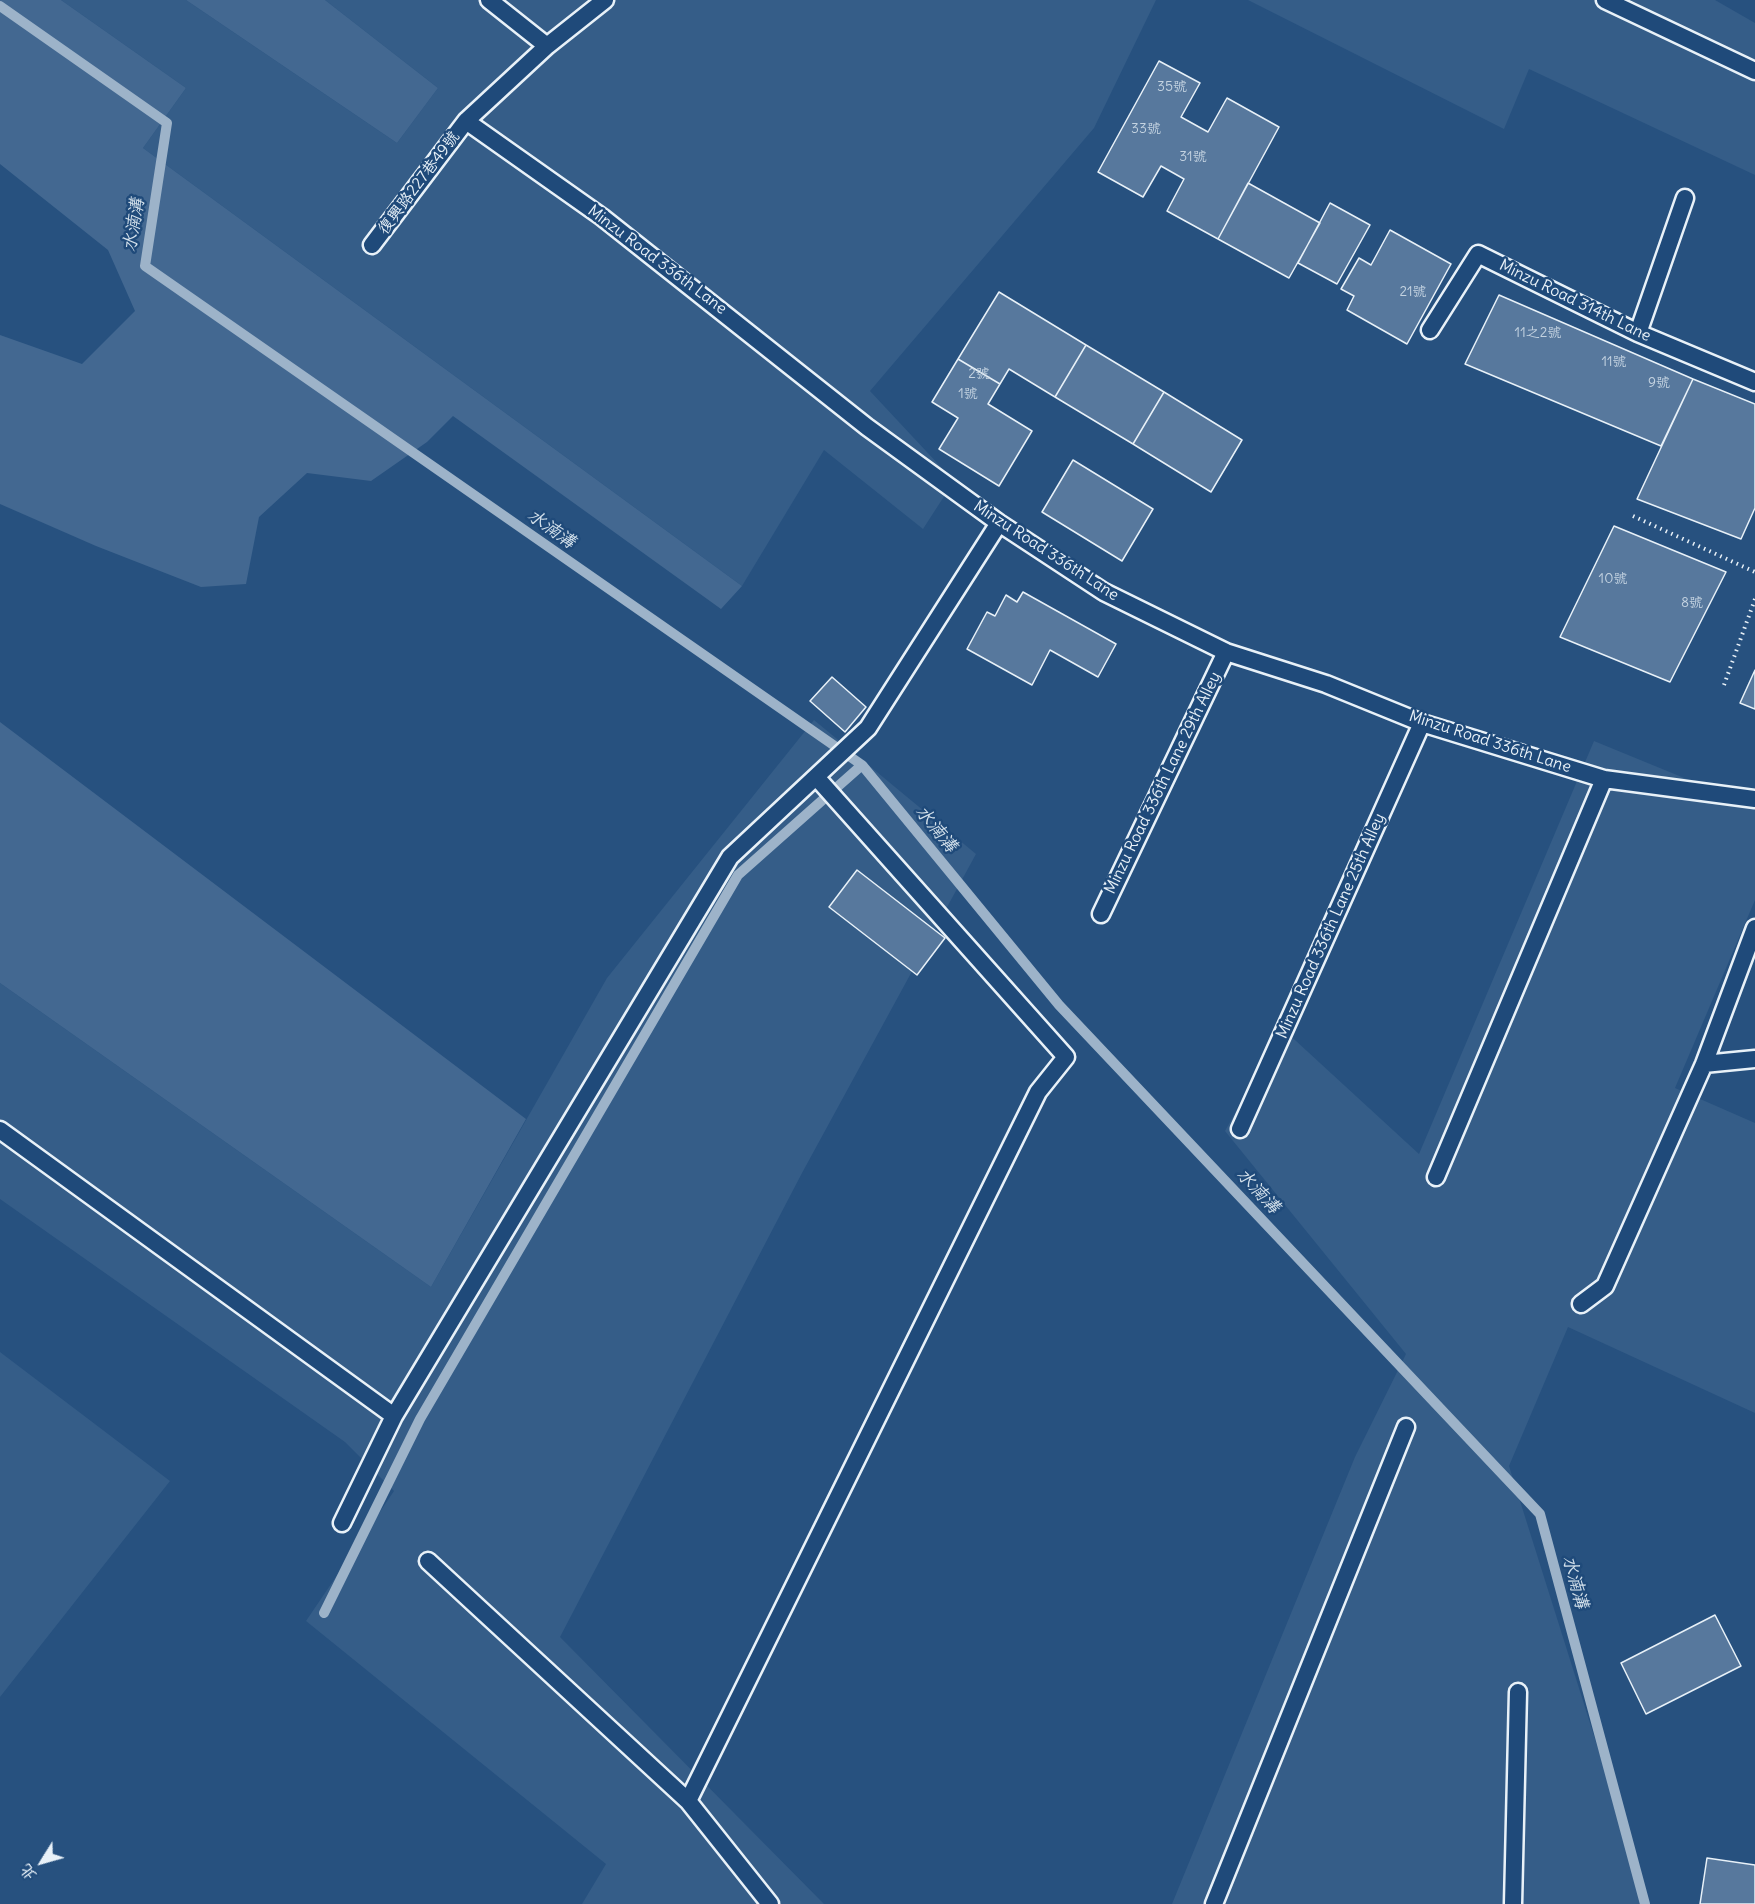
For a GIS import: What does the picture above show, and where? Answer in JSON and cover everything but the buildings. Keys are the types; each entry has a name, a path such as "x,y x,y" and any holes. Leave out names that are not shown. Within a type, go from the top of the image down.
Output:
{"lane":[{"path":"489,0 547,46"},
{"name":"復興路227巷49號","path":"372,245 466,122 547,46 605,0"},
{"path":"1605,0 1755,71"},
{"name":"Minzu Road 336th Lane","path":"466,122 602,217 867,427 999,523 1104,591 1226,652 1326,684 1422,723 1604,779 1755,799"},
{"path":"1638,333 1685,198"},
{"name":"Minzu Road 314th Lane","path":"1430,330 1478,254 1638,333 1755,382"},
{"path":"342,1523 394,1416 730,857 868,728 999,523"},
{"name":"Minzu Road 336th Lane 29th Alley","path":"1101,914 1226,652"},
{"name":"Minzu Road 336th Lane 25th Alley","path":"1240,1129 1422,723"},
{"path":"688,1801 1038,1092 1066,1057 817,778"},
{"path":"1436,1177 1604,779"},
{"path":"1581,1304 1605,1286 1704,1064 1755,928"},
{"path":"1704,1064 1755,1059"},
{"path":"0,1130 394,1416"},
{"path":"1214,1904 1406,1427"},
{"path":"428,1561 688,1801 770,1904"},
{"path":"1513,1904 1518,1692"}],"path":[{"path":"1633,516 1755,572"},
{"path":"1725,685 1755,599"}],"shaded area":[{"path":"0,0 61,0 186,88 143,148 742,586 721,609 453,416 427,442 371,481 307,473 259,517 246,584 201,587 96,546 0,504 0,335 82,364 135,311 108,250 0,164"},
{"path":"61,0 186,0 397,143 438,88 325,0 1156,0 1094,128 870,391 954,481 923,529 824,450 742,586 143,148 186,88"},
{"path":"186,0 325,0 438,88 397,143"},
{"path":"1248,0 1715,0 1755,23 1755,175 1529,69 1504,129"},
{"path":"814,720 976,854 802,1173 560,1637 824,1904 582,1904 606,1864 306,1621 394,1491 345,1442 0,1199 0,983 431,1287 607,978"},
{"path":"0,722 526,1119 431,1287 0,983"},
{"path":"1594,741 1755,807 1755,900 1675,1088 1755,1123 1755,1413 1568,1327 1509,1466 1647,1904 1172,1904 1355,1457 1406,1354 1225,1131 1283,1029 1419,1154"},
{"path":"0,1352 170,1481 0,1697"}],"waterway":[{"name":"水湳溝","path":"0,6 167,123 145,266 862,765 1059,1005 1540,1514 1645,1904"},
{"path":"324,1613 420,1419 738,875 862,765"}]}
